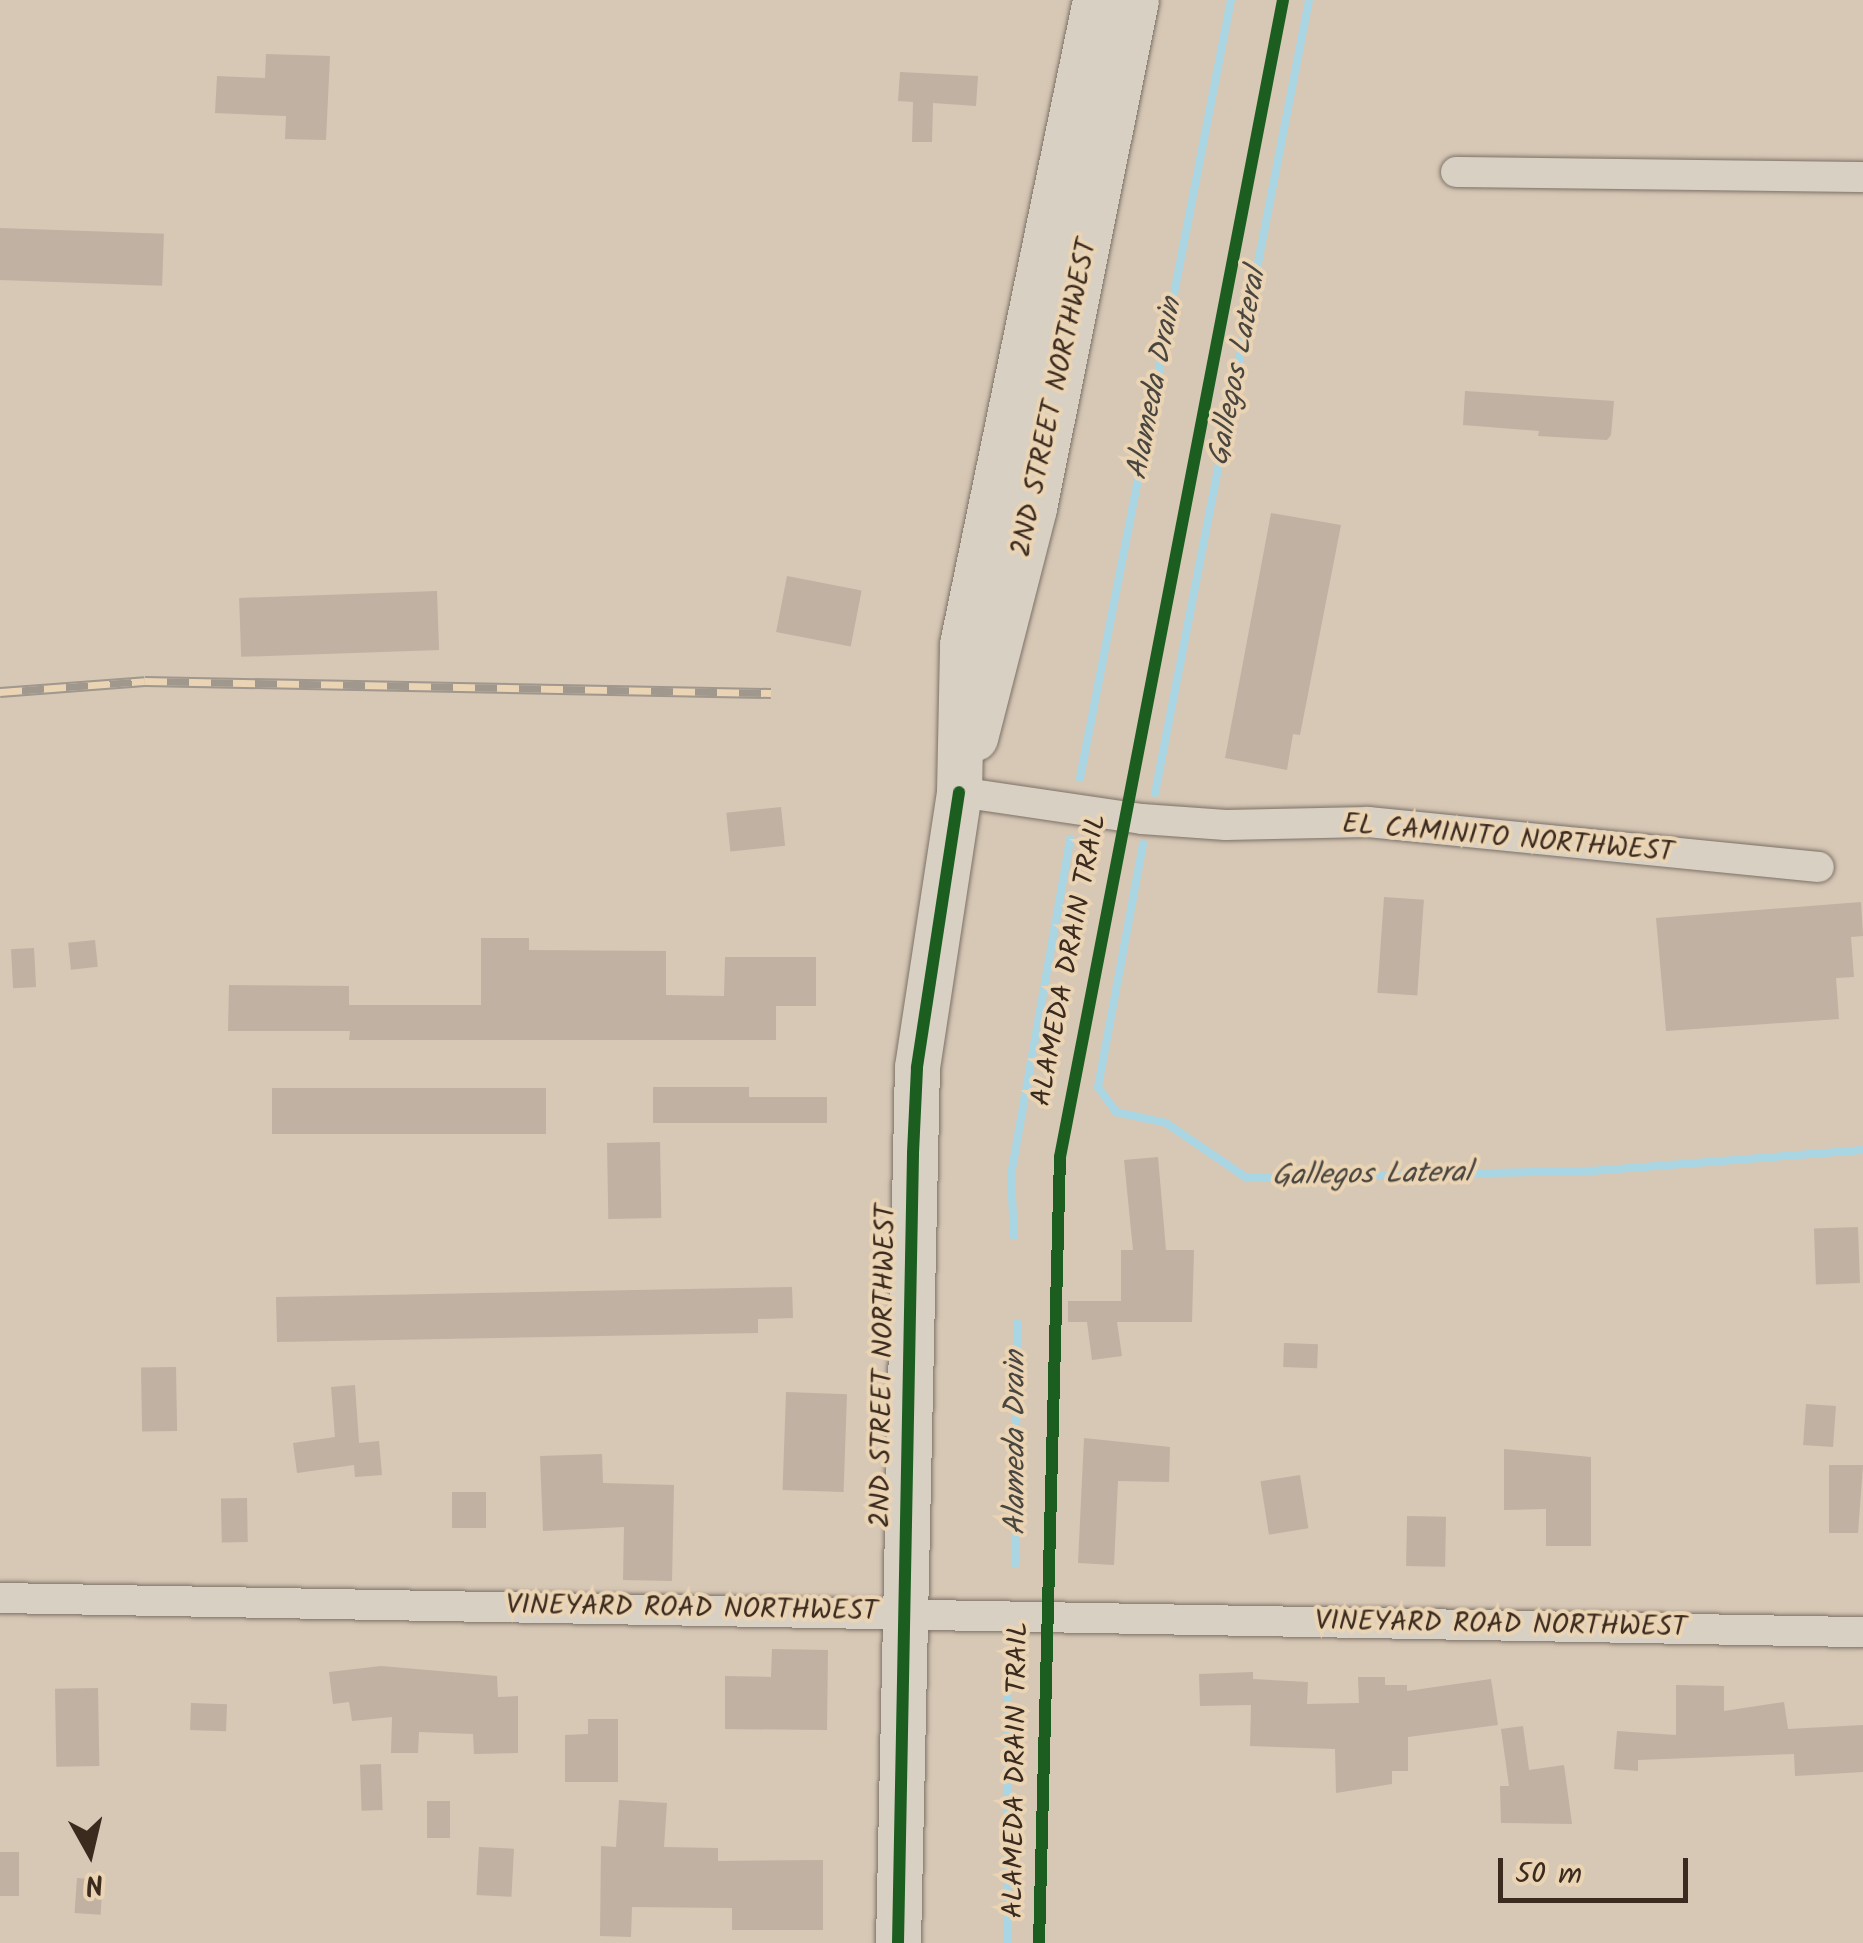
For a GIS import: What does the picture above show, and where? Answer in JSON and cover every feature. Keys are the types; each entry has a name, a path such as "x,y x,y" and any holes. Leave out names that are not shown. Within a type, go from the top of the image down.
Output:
{"main road":[{"name":"2ND STREET NORTHWEST","path":"898,1943 917,1067 959,792 962,644 1095,0"},
{"name":"2ND STREET NORTHWEST","path":"959,792 1001,654 1034,508 1136,0"}],"street":[{"path":"1456,172 1863,177"},
{"name":"EL CAMINITO NORTHWEST","path":"959,792 1142,819 1226,825 1368,822 1819,868"},
{"name":"VINEYARD ROAD NORTHWEST","path":"0,1598 1863,1632"}],"building":[{"path":"266,54 330,56 326,140 285,139 286,116 215,113 217,76 265,78"},
{"path":"900,72 978,76 976,106 933,103 932,142 912,142 913,102 898,101"},
{"path":"0,228 164,234 162,286 0,280"},
{"path":"1465,391 1614,401 1611,435 1607,440 1538,436 1539,431 1463,425"},
{"path":"1271,513 1341,525 1300,735 1293,734 1287,770 1225,758"},
{"path":"787,576 862,591 851,646 776,632"},
{"path":"437,591 439,650 241,657 239,598"},
{"path":"781,807 785,846 730,852 726,813"},
{"path":"1384,897 1424,900 1417,996 1377,993"},
{"path":"1861,902 1863,936 1851,937 1854,977 1836,978 1839,1019 1666,1031 1656,918"},
{"path":"481,938 529,938 529,950 666,951 666,995 724,996 725,957 816,957 816,1006 776,1006 776,1040 349,1040 350,1031 228,1031 229,985 349,986 349,1005 481,1005"},
{"path":"95,940 98,967 71,970 68,943"},
{"path":"34,948 36,987 13,988 11,949"},
{"path":"653,1087 749,1087 749,1097 827,1097 827,1123 653,1123"},
{"path":"272,1088 546,1088 546,1134 272,1134"},
{"path":"660,1142 661,1218 608,1219 607,1143"},
{"path":"1158,1157 1166,1250 1194,1250 1192,1322 1117,1322 1122,1356 1092,1360 1087,1322 1068,1322 1068,1301 1121,1301 1121,1250 1133,1250 1124,1160"},
{"path":"1858,1227 1860,1283 1816,1285 1814,1229"},
{"path":"792,1287 793,1318 758,1319 758,1333 277,1342 276,1297"},
{"path":"1284,1343 1318,1344 1317,1368 1283,1367"},
{"path":"176,1367 177,1431 142,1432 141,1368"},
{"path":"355,1385 359,1443 379,1441 382,1475 355,1477 354,1465 297,1473 293,1443 335,1437 331,1387"},
{"path":"786,1392 847,1394 844,1492 783,1490"},
{"path":"1806,1404 1836,1406 1833,1447 1803,1445"},
{"path":"1084,1438 1170,1447 1169,1482 1118,1481 1114,1565 1078,1563"},
{"path":"1504,1449 1591,1457 1591,1546 1546,1546 1546,1509 1504,1510"},
{"path":"602,1454 603,1483 674,1485 672,1581 623,1580 624,1527 543,1531 540,1456"},
{"path":"1829,1465 1863,1465 1858,1533 1829,1533"},
{"path":"1300,1475 1308,1528 1269,1535 1260,1481"},
{"path":"452,1492 486,1492 486,1528 452,1528"},
{"path":"221,1498 247,1498 248,1542 222,1542"},
{"path":"1407,1516 1446,1517 1445,1567 1406,1566"},
{"path":"772,1649 828,1650 827,1730 725,1729 725,1676 771,1677"},
{"path":"381,1666 497,1676 498,1697 518,1696 518,1753 474,1754 473,1734 419,1732 418,1753 391,1753 392,1717 352,1721 349,1702 333,1704 329,1672"},
{"path":"1253,1672 1253,1679 1308,1682 1307,1704 1359,1703 1358,1677 1385,1677 1385,1685 1407,1685 1407,1691 1491,1679 1498,1725 1408,1737 1408,1771 1392,1771 1392,1784 1336,1793 1335,1749 1250,1746 1251,1705 1200,1706 1199,1674"},
{"path":"1676,1685 1724,1686 1724,1711 1784,1702 1788,1729 1863,1725 1863,1772 1795,1776 1794,1754 1638,1760 1638,1771 1614,1769 1617,1731 1676,1735"},
{"path":"98,1688 99,1766 56,1767 55,1689"},
{"path":"191,1703 227,1704 226,1731 190,1730"},
{"path":"588,1719 618,1719 618,1782 565,1782 565,1735 588,1734"},
{"path":"1523,1726 1529,1770 1564,1765 1572,1824 1501,1823 1500,1786 1509,1786 1501,1729"},
{"path":"381,1764 383,1810 362,1811 360,1765"},
{"path":"619,1800 667,1803 664,1847 718,1848 718,1861 823,1860 823,1930 732,1930 732,1908 632,1907 631,1937 600,1936 601,1846 616,1847"},
{"path":"427,1801 450,1801 450,1838 427,1838"},
{"path":"479,1847 514,1849 511,1897 476,1895"},
{"path":"0,1852 19,1852 19,1896 0,1896"},
{"path":"77,1878 103,1880 100,1915 75,1913"}],"waterway":[{"name":"Alameda Drain","path":"1080,778 1231,0"},
{"name":"Gallegos Lateral","path":"1155,793 1309,0"},
{"name":"Alameda Drain","path":"1014,1236 1011,1175 1070,839"},
{"name":"Gallegos Lateral","path":"1143,844 1098,1087 1116,1112 1166,1123 1247,1178 1591,1171 1863,1150"},
{"name":"Alameda Drain","path":"1015,1564 1017,1323"},
{"name":"Alameda Drain","path":"1008,1671 1008,1943"}],"railway":[{"path":"0,692 145,681 771,693"}],"cycle path":[{"name":"ALAMEDA DRAIN TRAIL","path":"1039,1943 1060,1157 1283,0"},
{"path":"898,1943 917,1067 959,792"}]}
